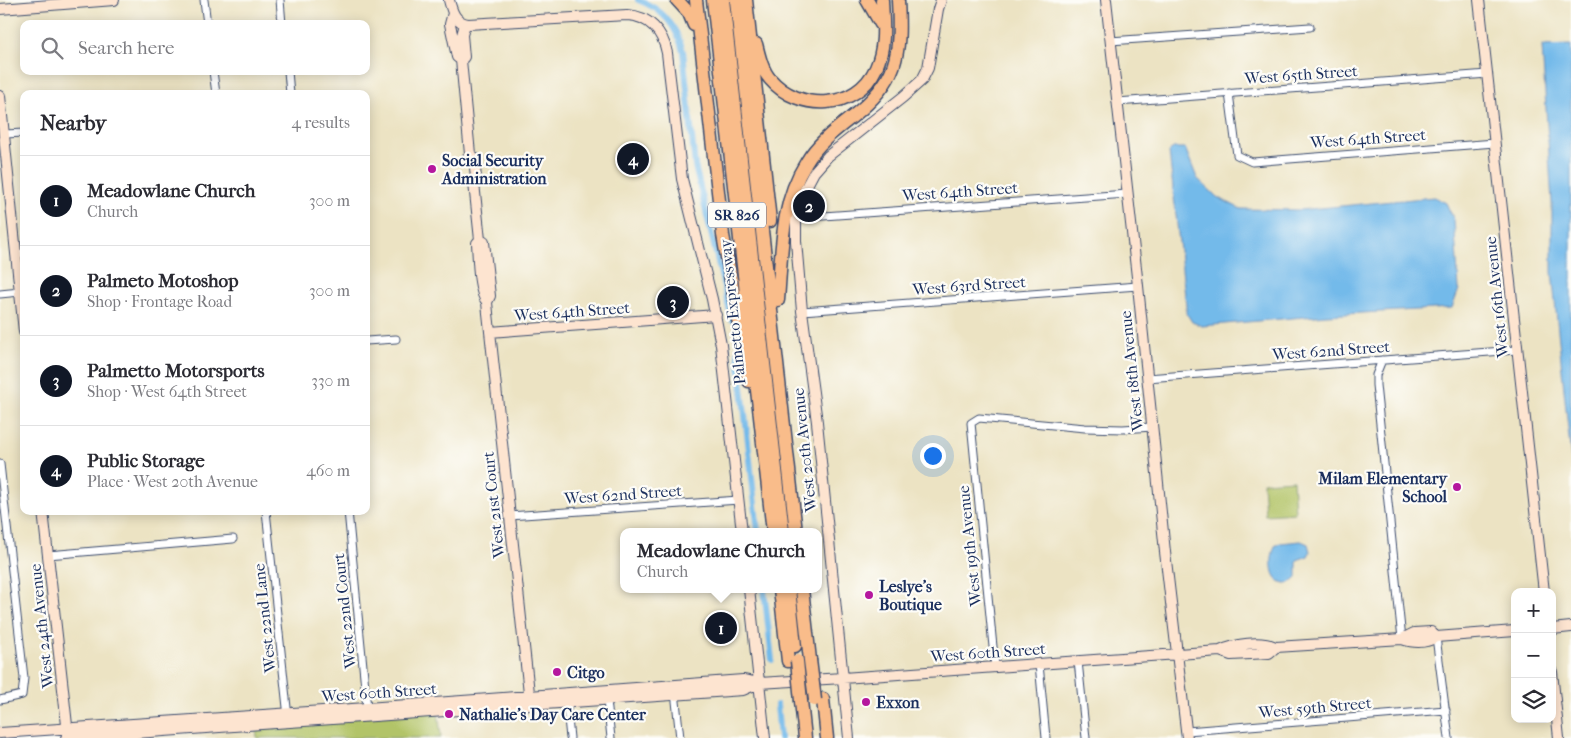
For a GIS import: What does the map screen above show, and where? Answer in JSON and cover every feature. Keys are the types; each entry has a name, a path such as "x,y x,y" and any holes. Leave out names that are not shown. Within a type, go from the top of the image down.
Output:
{"highway":[{"path":"677,0 689,13 698,34"},
{"path":"696,0 698,34 723,235 746,371 761,429"},
{"name":"Palmetto Expressway","path":"714,0 773,528"},
{"path":"723,0 782,528"},
{"path":"736,0 796,528"},
{"path":"746,0 758,53 769,78 789,96 803,101 818,103 833,102 847,97 868,81 876,69 882,53 882,0"},
{"name":"SR 826","path":"746,0 804,528"},
{"path":"867,0 877,14 883,30"},
{"path":"898,0 900,26"},
{"path":"778,300 784,221 789,197 806,162 820,144 862,109 883,86 895,62 898,51 900,26 906,0"},
{"path":"781,593 793,661"},
{"path":"789,593 797,701 797,738"},
{"path":"803,593 819,700 827,738"},
{"path":"811,593 814,660"},
{"path":"819,700 819,738"},
{"path":"797,701 805,738"}],"street":[{"path":"0,8 114,0"},
{"path":"204,0 206,20"},
{"path":"280,0 282,20"},
{"name":"West 21st Court","path":"449,0 453,13 450,24 458,57 461,60 470,154 474,157 476,178 474,183 480,240 484,242 490,296 487,302 529,700"},
{"name":"West 20th Avenue","path":"849,738 817,422 802,311 796,218 805,189 814,172 828,156 922,80 928,68 941,0"},
{"name":"West 18th Avenue","path":"1106,0 1187,734"},
{"name":"West 16th Avenue","path":"1479,0 1544,588"},
{"path":"453,13 458,20 472,25 627,14 641,18 655,27 662,37 666,48 682,180 716,315 722,350 742,528"},
{"name":"West 21st Court","path":"461,60 464,57 462,35 465,24"},
{"path":"1110,41 1310,27"},
{"name":"West 65th Street","path":"1116,102 1488,74"},
{"path":"214,75 215,90"},
{"path":"288,75 290,90"},
{"name":"West 64th Street","path":"1229,93 1237,155 1252,162 1495,143"},
{"path":"0,96 20,253 20,292 0,294"},
{"path":"5,134 20,133"},
{"name":"West 64th Street","path":"796,218 1127,194"},
{"name":"West 63rd Street","path":"802,311 1138,286"},
{"name":"West 64th Street","path":"490,332 716,315"},
{"path":"370,341 396,339"},
{"name":"West 62nd Street","path":"1147,378 1516,350"},
{"path":"1382,360 1376,375 1376,385 1402,639"},
{"name":"West 19th Avenue","path":"995,667 970,423 979,418 1085,428 1123,429 1152,427"},
{"path":"0,464 24,678 22,695 0,700"},
{"name":"West 62nd Street","path":"509,516 739,500"},
{"name":"West 24th Avenue","path":"44,515 68,736"},
{"name":"West 22nd Lane","path":"266,515 288,718"},
{"name":"West 22nd Court","path":"348,515 367,708"},
{"path":"48,555 233,539"},
{"path":"748,593 765,738"},
{"path":"1556,628 1571,627"},
{"name":"West 60th Street","path":"0,733 68,736 203,729 367,708 566,698 673,685 743,680 759,682 843,678 1220,651 1231,655 1269,652 1276,647 1402,639 1414,633 1432,632 1436,637 1511,631"},
{"path":"1436,637 1449,738"},
{"path":"1078,661 1086,738"},
{"path":"1039,664 1046,738"},
{"path":"1553,678 1559,738"},
{"name":"West 60th Street","path":"566,698 607,700 743,690 759,682"},
{"path":"673,685 676,695 680,738"},
{"path":"566,698 570,738"},
{"name":"West 60th Street","path":"68,736 217,719 288,718 529,700"},
{"path":"607,700 611,738"},
{"name":"West 59th Street","path":"1187,734 1446,710"},
{"path":"203,729 211,720 217,719"}],"green space":[{"path":"1293,480 1295,513 1265,515 1263,482"},
{"path":"438,710 441,738 257,738 256,725"}],"water":[{"path":"1571,45 1571,458 1552,272 1552,202 1542,46"},
{"path":"1173,148 1185,148 1197,178 1217,197 1241,209 1300,210 1434,197 1446,203 1454,220 1459,289 1452,308 1326,315 1202,326 1192,322 1187,314 1169,152"},
{"path":"1301,541 1308,544 1310,552 1308,556 1297,560 1297,578 1288,583 1280,581 1273,574 1272,568 1275,546 1280,543"}],"waterway":[{"path":"638,0 655,8 667,19 677,33 683,51 695,166 732,320"},
{"path":"738,352 758,528"},
{"path":"764,593 772,660"},
{"path":"777,705 780,738"}],"place":[{"name":"Public Storage","path":"633,159"},
{"name":"Social Security Administration","path":"432,169"},
{"name":"Palmeto Motoshop","path":"809,206"},
{"name":"Palmetto Motorsports","path":"673,302"},
{"name":"Milam Elementary School","path":"1457,487"},
{"name":"Leslye's Boutique","path":"869,595"},
{"name":"Meadowlane Church","path":"721,628"},
{"name":"Citgo","path":"557,672"},
{"name":"Exxon","path":"866,702"},
{"name":"Nathalie's Day Care Center","path":"449,714"}]}
